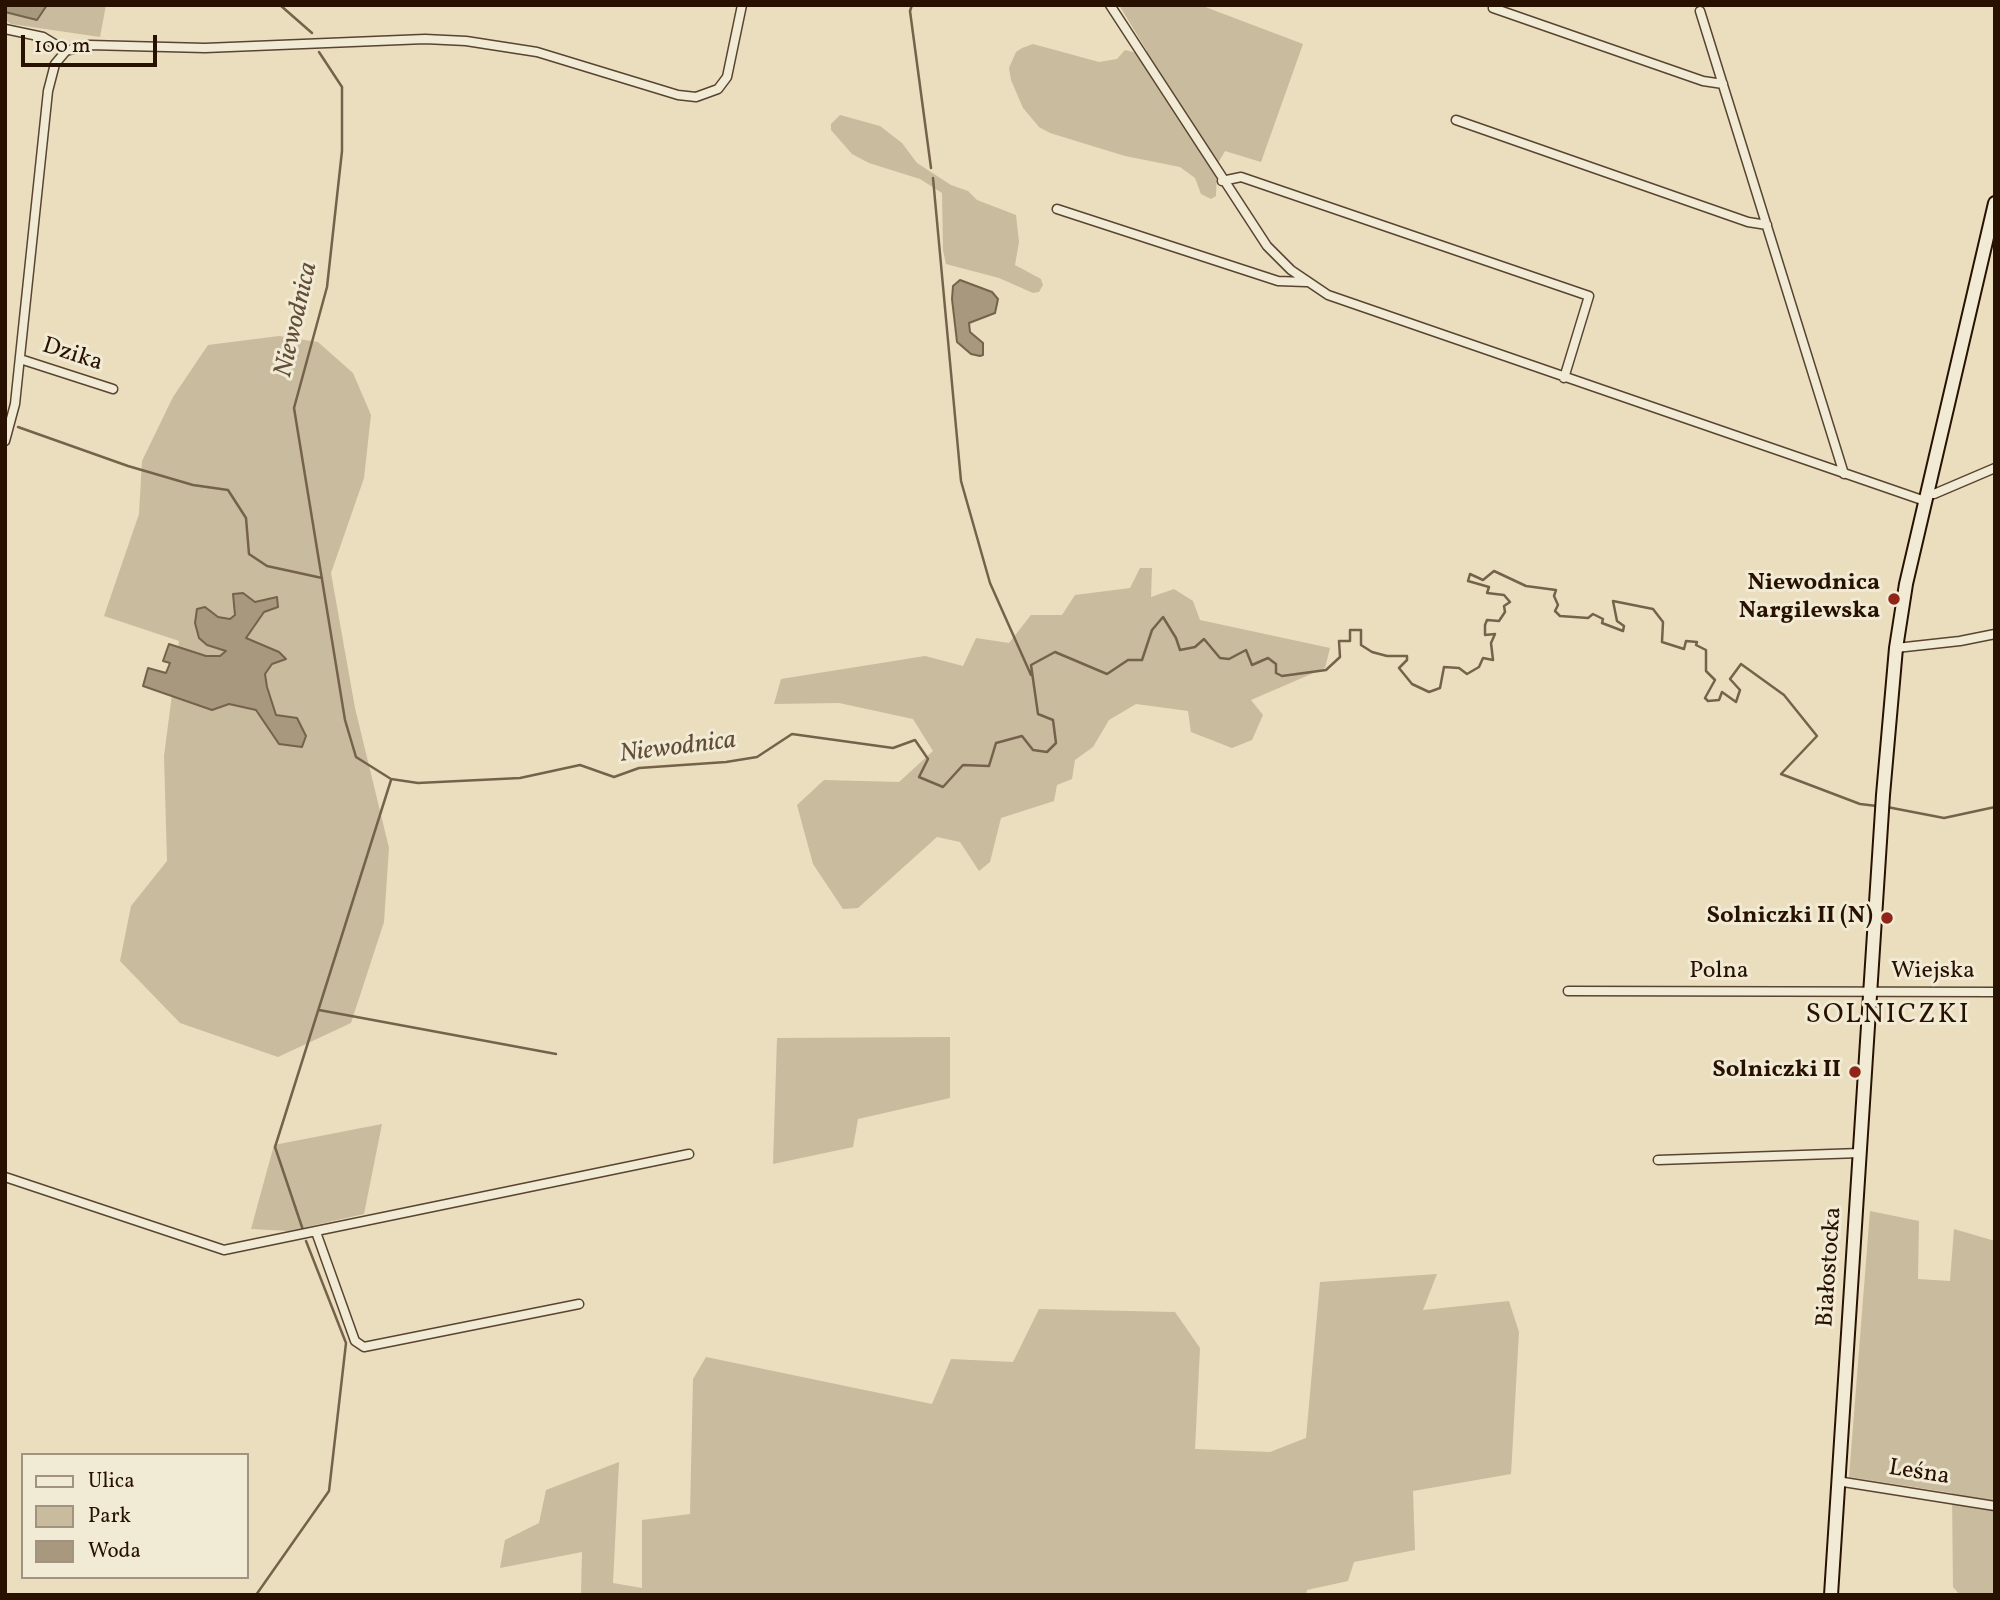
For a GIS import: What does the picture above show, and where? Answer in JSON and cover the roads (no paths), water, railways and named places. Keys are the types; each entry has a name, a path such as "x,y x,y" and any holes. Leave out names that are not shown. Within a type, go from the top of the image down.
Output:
{"street":[{"path":"5,441 15,404 48,91 55,64 66,51 89,45 205,47 425,39 466,41 537,52 678,95 696,97 718,89 727,77 742,5"},
{"path":"1110,5 1222,181 1267,246 1306,282 1357,307 1844,474 1925,497 1995,468"},
{"path":"1493,8 1703,81 1723,85"},
{"path":"1700,11 1844,474"},
{"path":"5,29 43,37 66,51"},
{"path":"1456,120 1748,222 1767,225"},
{"path":"1222,181 1241,177 1589,296 1564,378"},
{"name":"Białostocka","path":"1830,1595 1883,795 1896,648 1906,584 1925,497 1995,202"},
{"path":"1057,209 1279,281 1306,282"},
{"name":"Dzika","path":"20,359 113,389"},
{"path":"1896,648 1960,642 1995,634"},
{"name":"Polna","path":"1568,991 1870,993"},
{"name":"Wiejska","path":"1870,993 1995,992"},
{"path":"1658,1160 1860,1153"},
{"path":"5,1177 224,1250 689,1154"},
{"path":"316,1232 355,1341 365,1347 579,1304"},
{"name":"Leśna","path":"1837,1481 1995,1506"}],"water":[{"path":"5,5 47,5 37,20 5,12"},
{"path":"960,280 992,292 998,299 995,313 969,323 970,332 983,343 983,355 980,356 971,354 957,342 952,299 953,286"},
{"path":"243,593 255,602 277,597 278,607 264,612 246,638 279,652 286,659 272,664 265,674 267,687 276,715 297,718 306,736 302,747 279,744 256,710 229,704 212,710 143,686 148,668 166,673 170,663 163,661 169,644 206,656 220,656 226,651 207,645 199,638 195,623 197,609 205,607 218,617 230,619 235,615 233,594"}],"waterway":[{"name":"Niewodnica","path":"280,5 312,33"},
{"path":"912,5 910,11 931,168"},
{"name":"Niewodnica","path":"319,52 342,87 342,151 327,287 294,408 345,720 356,757 391,779 418,783 520,778 580,765 614,777 639,768 726,762 757,757 792,734 893,748 915,740 928,759 919,777 943,787 963,765 989,766 996,743 1022,736 1033,750 1047,752 1056,743 1053,720 1038,714 1031,665 1055,652 1107,674 1128,660 1142,660 1152,630 1163,617 1180,650 1195,647 1204,639 1220,658 1229,659 1246,650 1252,665 1268,658 1276,664 1276,673 1282,676 1326,670 1340,657 1339,641 1350,641 1350,630 1361,630 1361,645 1372,652 1387,656 1407,656 1407,660 1399,668 1412,684 1429,692 1440,688 1444,667 1459,668 1467,674 1479,667 1483,658 1493,660 1491,643 1495,634 1485,635 1485,625 1487,620 1499,621 1505,612 1504,606 1510,602 1504,595 1487,593 1489,587 1468,581 1470,574 1483,580 1494,571 1526,586 1556,590 1554,596 1558,605 1555,611 1560,616 1588,618 1593,614 1603,619 1602,623 1623,631 1624,626 1617,621 1613,601 1653,609 1663,622 1662,642 1684,649 1686,641 1697,642 1696,645 1706,650 1706,671 1715,680 1705,698 1708,701 1719,700 1722,692 1736,702 1740,690 1730,679 1741,664 1784,695 1817,736 1781,774 1860,804 1877,806"},
{"path":"933,178 961,481 990,583 1031,675"},
{"path":"18,427 128,466 193,485 228,490 246,518 249,554 267,566 322,578"},
{"path":"303,1230 275,1147 391,780"},
{"name":"Niewodnica","path":"1887,807 1944,818 1995,807"},
{"path":"319,1010 556,1054"},
{"path":"256,1595 329,1491 346,1343 306,1241"}],"place":[{"name":"Niewodnica Nargilewska","path":"1894,599"},
{"name":"Solniczki II (N)","path":"1887,918"},
{"name":"Solniczki II","path":"1855,1072"}],"district":[{"name":"SOLNICZKI","path":"1888,1017"}]}
